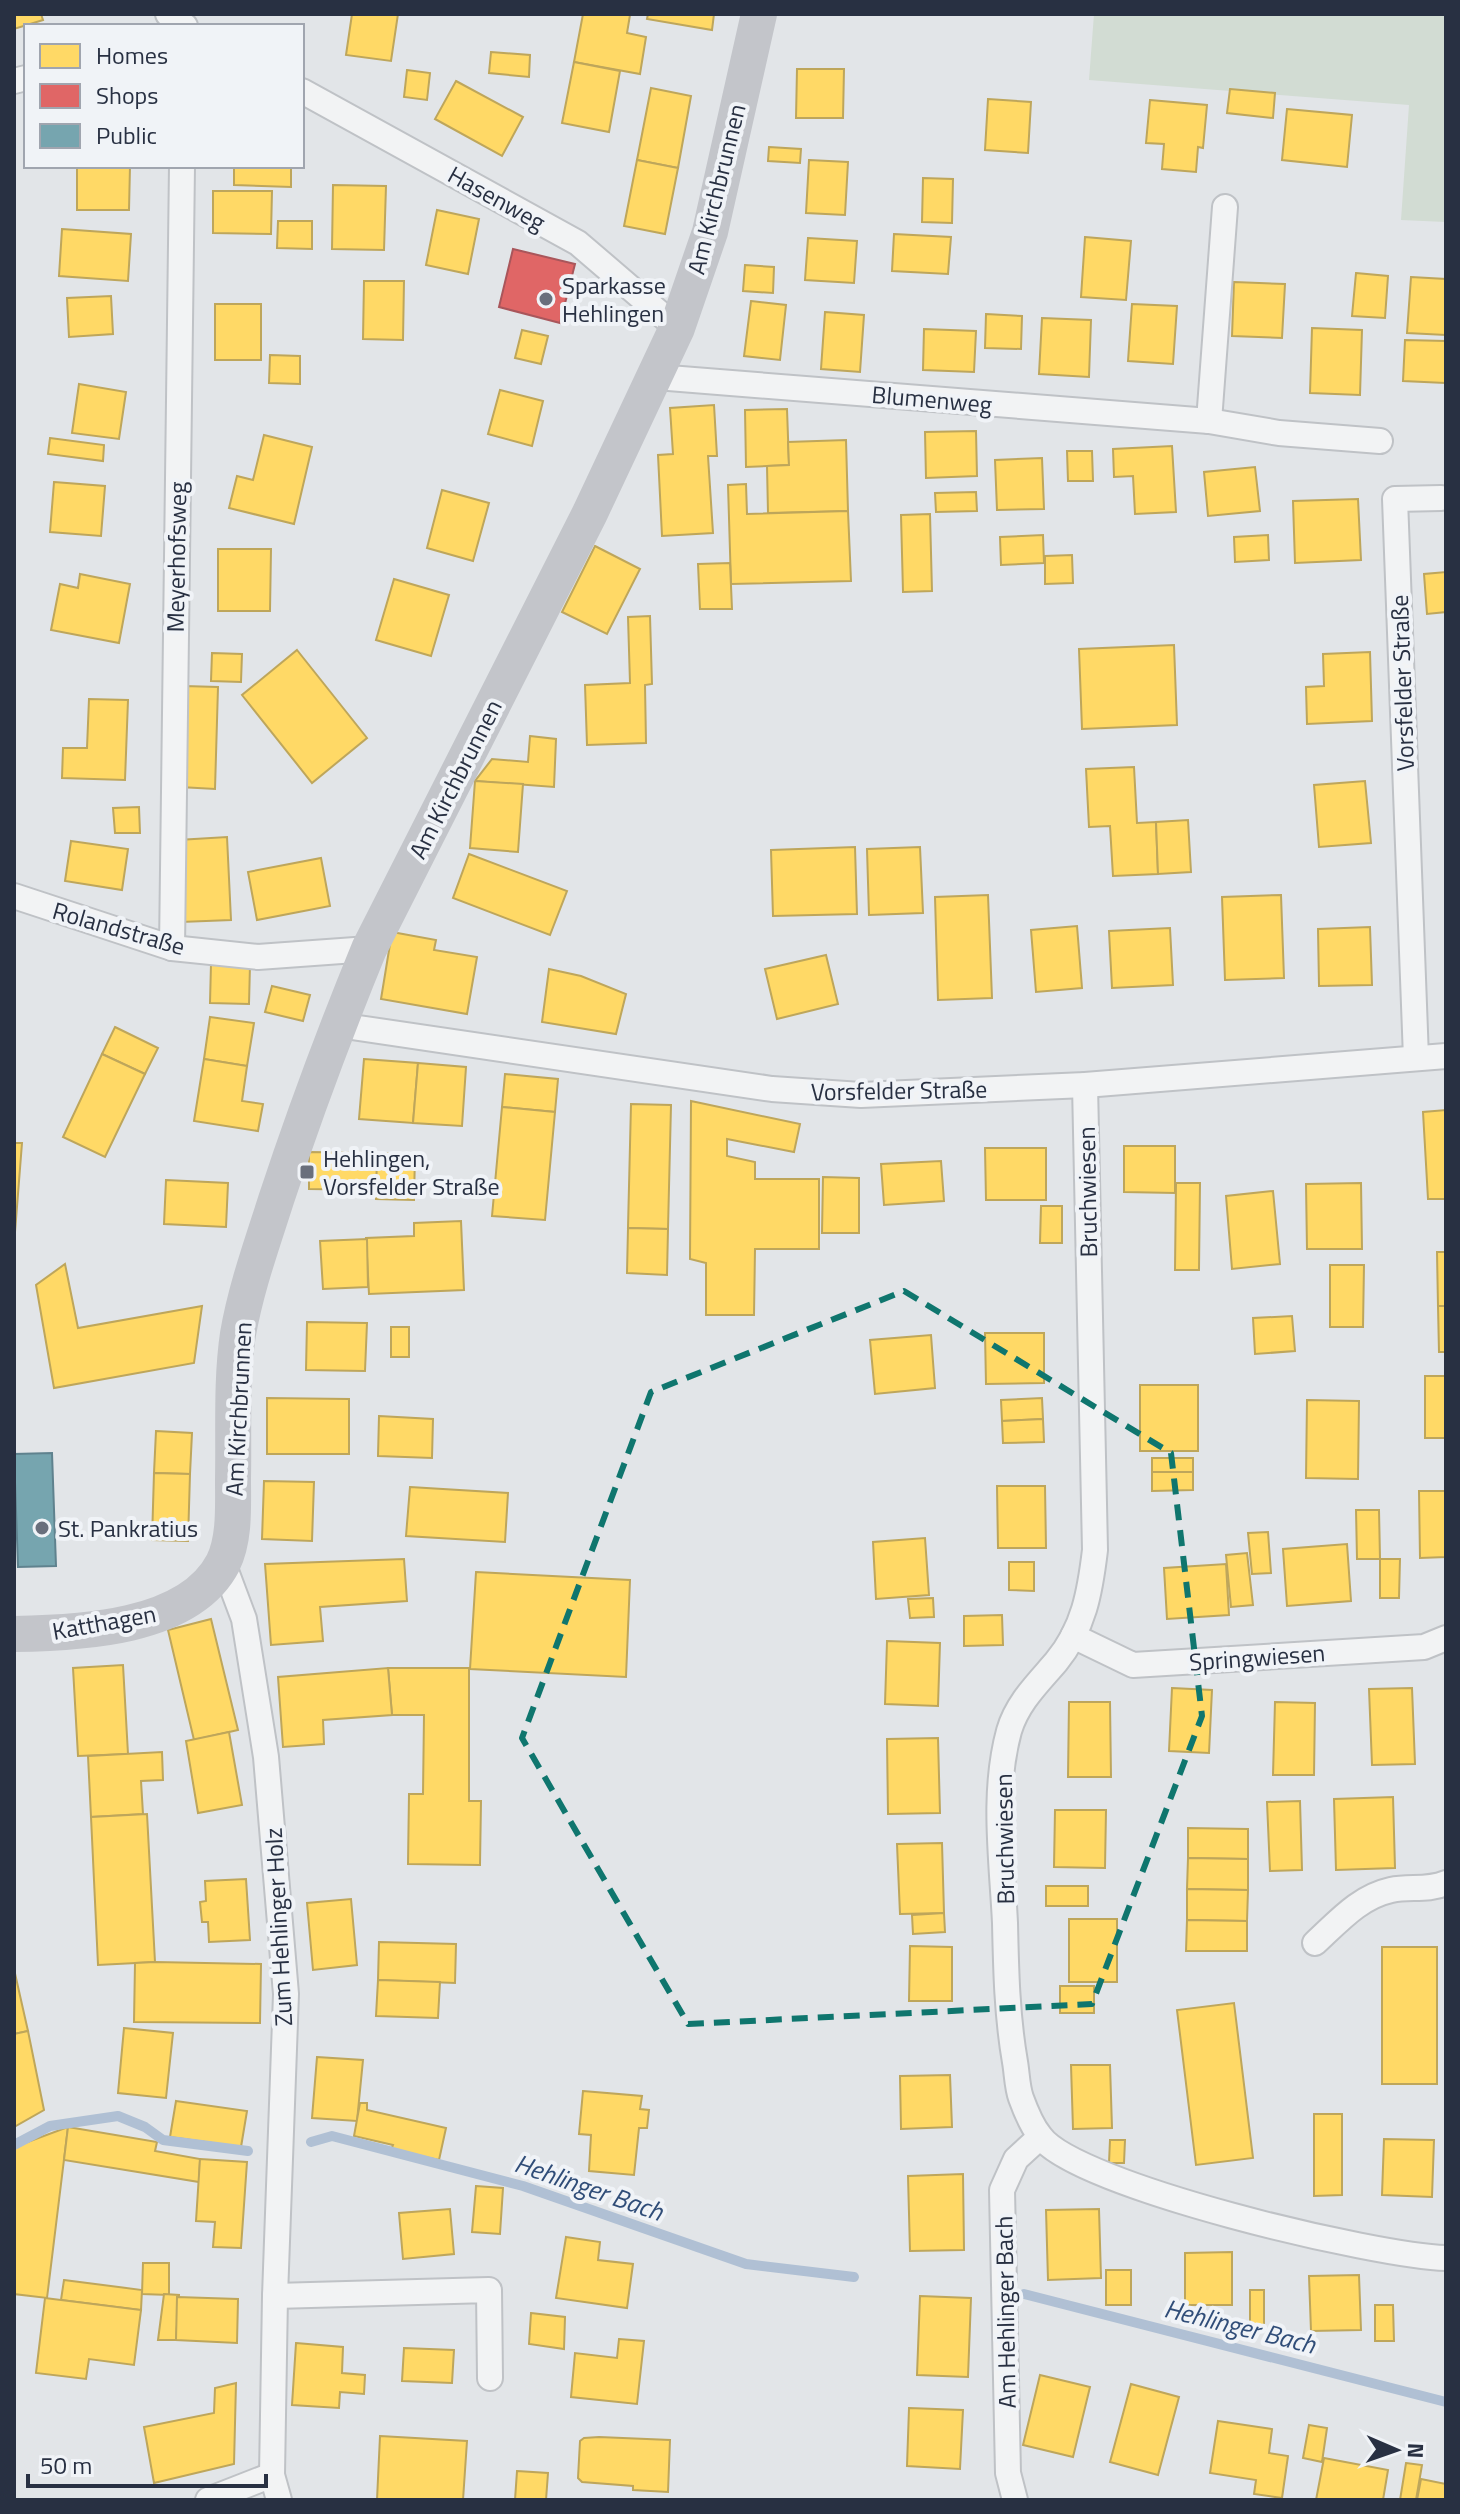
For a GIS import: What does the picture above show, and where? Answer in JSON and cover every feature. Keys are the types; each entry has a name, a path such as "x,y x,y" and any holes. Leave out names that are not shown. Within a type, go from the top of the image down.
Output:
{"main road":[{"name":"Am Kirchbrunnen","path":"223,1563 230,1538 235,1379 238,1336 246,1294 338,1025 369,949 590,513 677,328 710,232 759,14"},
{"name":"Katthagen","path":"14,1634 100,1628 145,1620 173,1609 205,1586 223,1563"}],"street":[{"name":"Hasenweg","path":"304,92 578,243 677,328"},
{"name":"Meyerhofsweg","path":"172,948 182,168"},
{"path":"1209,421 1225,207"},
{"name":"Blumenweg","path":"656,377 1209,421 1279,433 1380,441"},
{"name":"Vorsfelder Straße","path":"1416,1058 1395,499 1441,498"},
{"name":"Rolandstraße","path":"14,896 172,948 258,957 369,949"},
{"name":"Vorsfelder Straße","path":"338,1025 772,1089 861,1095 1085,1085 1446,1056"},
{"name":"Bruchwiesen","path":"1085,1085 1095,1550 1090,1596 1073,1636 1058,1660 1029,1692 1010,1728 999,1777 1008,2023 1021,2097 1040,2137 1075,2163 1142,2189 1280,2228 1420,2257 1446,2258"},
{"name":"Zum Hehlinger Holz","path":"223,1563 244,1619 266,1757 286,1994 272,2475 279,2500"},
{"name":"Springwiesen","path":"1073,1636 1133,1665 1424,1647 1446,1638"},
{"path":"1315,1943 1357,1904 1391,1890 1431,1889 1446,1883"},
{"name":"Am Hehlinger Bach","path":"1015,2500 1008,2473 1002,2190 1016,2159 1040,2137"},
{"path":"275,2296 489,2290 490,2378"},
{"path":"208,2500 272,2475"}],"highlighted area":[{"path":"904,1291 1171,1453 1202,1716 1092,2004 688,2024 522,1738 651,1392"}],"shaded area":[{"path":"1094,14 1446,14 1446,222 1401,220 1409,105 1089,80"}],"building: Homes":[{"path":"14,14 41,14 43,20 14,29"},
{"path":"352,14 398,14 391,61 346,55"},
{"path":"583,14 630,15 627,33 646,37 640,74 574,62"},
{"path":"648,14 714,14 712,30 647,19"},
{"path":"491,52 530,55 529,77 489,73"},
{"path":"574,62 620,71 609,132 562,123"},
{"path":"797,69 844,69 843,118 796,118"},
{"path":"407,70 430,73 427,100 404,97"},
{"path":"456,81 523,117 502,156 435,119"},
{"path":"651,88 691,96 678,168 637,160"},
{"path":"1230,89 1275,93 1273,118 1227,113"},
{"path":"988,99 1031,102 1028,153 985,150"},
{"path":"1150,100 1207,105 1203,148 1198,147 1196,172 1162,169 1164,144 1146,143"},
{"path":"1287,109 1352,115 1347,167 1282,160"},
{"path":"769,147 801,149 800,163 768,161"},
{"path":"637,160 678,168 665,234 624,226"},
{"path":"809,160 848,162 845,215 806,213"},
{"path":"77,168 130,168 129,210 77,210"},
{"path":"234,168 291,168 291,187 234,185"},
{"path":"923,178 953,179 952,223 922,222"},
{"path":"333,185 386,186 384,250 332,249"},
{"path":"213,191 272,191 271,234 213,233"},
{"path":"437,210 479,219 468,274 426,265"},
{"path":"278,221 312,221 312,249 277,248"},
{"path":"62,229 131,234 128,281 59,276"},
{"path":"894,234 951,237 948,274 892,271"},
{"path":"1085,237 1131,241 1126,300 1081,297"},
{"path":"808,238 857,241 854,283 805,280"},
{"path":"745,265 774,267 773,293 743,291"},
{"path":"1356,273 1388,276 1385,318 1352,316"},
{"path":"1411,277 1446,279 1446,335 1407,333"},
{"path":"364,281 404,281 403,340 363,339"},
{"path":"1234,282 1285,284 1282,338 1232,336"},
{"path":"111,296 113,334 69,337 67,298"},
{"path":"751,301 786,305 780,360 744,356"},
{"path":"215,304 261,304 261,360 215,360"},
{"path":"1132,304 1177,306 1173,364 1128,361"},
{"path":"825,312 864,315 860,372 821,369"},
{"path":"986,314 1022,316 1021,349 985,348"},
{"path":"1042,318 1091,320 1089,377 1039,374"},
{"path":"1312,328 1362,330 1360,395 1310,393"},
{"path":"924,329 976,331 974,372 923,370"},
{"path":"522,330 548,336 541,364 515,358"},
{"path":"1405,340 1446,341 1445,383 1403,381"},
{"path":"270,355 300,356 300,384 269,383"},
{"path":"79,384 126,392 119,439 72,433"},
{"path":"500,390 543,401 532,446 488,434"},
{"path":"714,405 717,456 708,456 713,533 662,536 658,455 673,454 670,408"},
{"path":"787,409 789,465 746,467 745,410"},
{"path":"976,431 977,476 926,478 925,432"},
{"path":"264,435 312,447 294,524 229,508 237,476 253,480"},
{"path":"50,438 104,445 103,461 48,454"},
{"path":"846,440 848,511 768,513 767,466 789,465 788,442"},
{"path":"1172,446 1176,512 1135,514 1133,476 1114,477 1113,449"},
{"path":"1067,451 1092,451 1093,481 1068,481"},
{"path":"1042,458 1044,509 997,510 995,460"},
{"path":"1255,467 1260,511 1208,516 1204,472"},
{"path":"54,482 105,486 101,536 50,532"},
{"path":"746,484 747,514 848,511 851,581 731,584 728,485"},
{"path":"442,490 489,503 473,561 427,548"},
{"path":"976,492 977,511 936,512 935,493"},
{"path":"1358,499 1361,560 1295,563 1293,501"},
{"path":"930,514 932,591 903,592 901,515"},
{"path":"1043,535 1044,563 1001,565 1000,537"},
{"path":"1268,535 1269,560 1235,562 1234,537"},
{"path":"595,546 640,569 607,634 562,612"},
{"path":"218,549 271,549 270,611 218,611"},
{"path":"1072,555 1073,583 1045,584 1045,556"},
{"path":"730,563 732,609 700,609 698,564"},
{"path":"1446,572 1446,612 1427,614 1424,574"},
{"path":"80,574 130,584 119,643 51,630 60,584 78,588"},
{"path":"394,579 449,595 431,656 376,640"},
{"path":"650,616 652,684 645,685 646,743 587,745 585,685 630,683 628,617"},
{"path":"1174,645 1177,725 1082,729 1079,649"},
{"path":"297,650 367,738 312,783 242,695"},
{"path":"1370,652 1372,721 1307,724 1306,687 1324,686 1323,654"},
{"path":"212,653 242,654 241,682 211,681"},
{"path":"184,686 218,687 215,789 180,787"},
{"path":"89,699 128,700 125,780 62,778 63,748 87,748"},
{"path":"530,736 556,739 554,787 475,781 492,759 528,762"},
{"path":"1134,767 1137,823 1156,822 1158,874 1113,876 1110,826 1089,827 1086,769"},
{"path":"475,781 523,784 518,852 470,848"},
{"path":"1365,781 1371,843 1319,847 1314,785"},
{"path":"139,807 140,833 115,833 113,808"},
{"path":"1188,820 1191,872 1158,874 1156,822"},
{"path":"227,837 231,920 181,922 178,840"},
{"path":"71,841 128,849 122,890 65,881"},
{"path":"855,847 857,914 773,916 771,850"},
{"path":"920,847 923,913 869,915 867,849"},
{"path":"469,854 567,891 550,935 453,898"},
{"path":"321,858 330,906 257,920 248,872"},
{"path":"988,895 992,998 938,1000 935,897"},
{"path":"1281,895 1284,978 1225,980 1222,897"},
{"path":"1077,926 1082,988 1036,992 1031,930"},
{"path":"1370,927 1372,985 1319,986 1318,929"},
{"path":"1170,928 1173,985 1112,988 1109,931"},
{"path":"392,932 436,940 434,950 477,957 467,1014 381,999"},
{"path":"826,955 838,1004 777,1019 765,969"},
{"path":"211,964 250,965 249,1004 210,1003"},
{"path":"549,969 581,976 626,994 616,1034 542,1022"},
{"path":"272,986 310,995 303,1021 265,1012"},
{"path":"210,1017 254,1023 247,1066 204,1059"},
{"path":"115,1027 158,1048 145,1074 102,1054"},
{"path":"102,1054 145,1074 105,1157 63,1137"},
{"path":"204,1059 247,1066 242,1101 263,1104 258,1131 194,1121"},
{"path":"364,1059 418,1063 413,1123 359,1119"},
{"path":"418,1063 466,1067 462,1126 413,1123"},
{"path":"505,1074 558,1079 555,1112 502,1107"},
{"path":"691,1101 800,1124 794,1152 727,1139 727,1156 755,1162 755,1179 819,1179 819,1249 755,1249 754,1315 706,1315 706,1263 690,1259"},
{"path":"631,1104 671,1105 668,1229 628,1228"},
{"path":"502,1107 555,1112 545,1220 492,1216"},
{"path":"1446,1110 1446,1199 1428,1199 1423,1112"},
{"path":"14,1143 22,1143 15,1232 14,1232"},
{"path":"1124,1146 1175,1146 1175,1193 1124,1192"},
{"path":"985,1148 1046,1148 1046,1200 986,1200"},
{"path":"309,1152 377,1153 377,1190 309,1189"},
{"path":"377,1153 415,1154 414,1200 376,1199"},
{"path":"941,1161 944,1201 884,1205 881,1164"},
{"path":"823,1177 859,1178 859,1233 822,1233"},
{"path":"166,1180 228,1183 226,1227 164,1224"},
{"path":"1176,1183 1200,1183 1199,1270 1175,1270"},
{"path":"1361,1183 1362,1249 1307,1249 1306,1184"},
{"path":"1273,1191 1280,1264 1232,1269 1226,1196"},
{"path":"1041,1206 1062,1206 1062,1243 1040,1243"},
{"path":"461,1221 464,1290 369,1294 366,1238 414,1236 414,1223"},
{"path":"628,1228 668,1229 667,1275 627,1273"},
{"path":"367,1239 368,1287 323,1289 320,1241"},
{"path":"1437,1252 1446,1252 1446,1306 1438,1306"},
{"path":"65,1264 78,1328 202,1306 194,1363 54,1388 36,1285"},
{"path":"1330,1265 1364,1265 1363,1327 1330,1327"},
{"path":"1438,1306 1446,1306 1446,1352 1439,1352"},
{"path":"1292,1316 1295,1351 1255,1354 1253,1318"},
{"path":"307,1322 367,1323 365,1371 306,1370"},
{"path":"391,1327 409,1327 409,1357 391,1357"},
{"path":"985,1333 1044,1333 1044,1383 986,1384"},
{"path":"931,1335 935,1388 875,1394 870,1340"},
{"path":"1425,1376 1446,1376 1446,1438 1425,1438"},
{"path":"1140,1385 1198,1385 1198,1451 1140,1451"},
{"path":"267,1398 349,1399 349,1454 267,1454"},
{"path":"1042,1398 1043,1419 1002,1421 1001,1400"},
{"path":"1307,1400 1359,1401 1358,1479 1306,1478"},
{"path":"379,1416 433,1419 432,1458 378,1456"},
{"path":"1043,1419 1044,1442 1003,1443 1002,1421"},
{"path":"156,1431 192,1433 190,1474 154,1473"},
{"path":"1152,1458 1193,1458 1193,1472 1152,1472"},
{"path":"1152,1472 1193,1472 1193,1490 1152,1491"},
{"path":"154,1473 190,1474 188,1541 152,1540"},
{"path":"264,1481 314,1482 312,1541 262,1539"},
{"path":"997,1486 1045,1486 1046,1548 998,1548"},
{"path":"410,1487 508,1493 505,1542 406,1536"},
{"path":"1419,1491 1446,1491 1446,1557 1420,1558"},
{"path":"1356,1510 1379,1510 1380,1559 1357,1559"},
{"path":"1268,1532 1271,1573 1252,1574 1248,1533"},
{"path":"925,1538 929,1595 876,1599 873,1542"},
{"path":"1347,1544 1351,1601 1287,1606 1283,1549"},
{"path":"1247,1553 1253,1605 1231,1607 1226,1555"},
{"path":"404,1559 407,1601 320,1607 323,1641 271,1645 265,1564"},
{"path":"1380,1559 1400,1559 1399,1598 1380,1598"},
{"path":"1009,1562 1034,1562 1034,1591 1009,1590"},
{"path":"1226,1564 1229,1615 1167,1619 1164,1568"},
{"path":"476,1572 630,1580 626,1677 470,1669"},
{"path":"933,1598 934,1617 910,1618 908,1599"},
{"path":"1002,1615 1003,1645 964,1646 964,1616"},
{"path":"211,1619 238,1730 194,1740 168,1630"},
{"path":"887,1641 940,1643 938,1706 885,1704"},
{"path":"123,1665 128,1754 78,1756 73,1668"},
{"path":"388,1668 469,1668 469,1801 481,1801 480,1865 408,1864 409,1794 423,1794 424,1715 392,1715"},
{"path":"388,1668 392,1715 323,1720 324,1744 283,1747 278,1677"},
{"path":"1172,1688 1212,1690 1209,1753 1169,1751"},
{"path":"1412,1688 1415,1764 1372,1765 1369,1689"},
{"path":"1069,1702 1110,1702 1111,1777 1068,1777"},
{"path":"1275,1702 1315,1703 1314,1775 1273,1775"},
{"path":"229,1732 242,1805 198,1813 186,1741"},
{"path":"938,1738 940,1813 888,1814 887,1739"},
{"path":"162,1752 163,1780 141,1781 143,1814 91,1817 88,1756"},
{"path":"1393,1797 1395,1868 1336,1870 1334,1799"},
{"path":"1300,1801 1302,1870 1270,1871 1267,1802"},
{"path":"1055,1810 1106,1810 1105,1868 1054,1867"},
{"path":"147,1814 155,1962 98,1965 91,1817"},
{"path":"1188,1828 1248,1829 1248,1859 1188,1858"},
{"path":"942,1843 944,1913 900,1914 897,1844"},
{"path":"1188,1858 1248,1859 1248,1890 1187,1889"},
{"path":"246,1879 250,1940 209,1942 208,1922 202,1922 200,1902 206,1901 205,1881"},
{"path":"1046,1886 1088,1886 1088,1906 1046,1906"},
{"path":"1187,1889 1248,1890 1247,1921 1187,1920"},
{"path":"351,1899 357,1965 313,1970 307,1903"},
{"path":"944,1913 945,1932 913,1934 912,1915"},
{"path":"1069,1919 1117,1919 1117,1982 1069,1982"},
{"path":"1187,1920 1247,1921 1247,1951 1186,1951"},
{"path":"379,1942 456,1944 455,1983 378,1980"},
{"path":"910,1946 952,1947 952,2001 909,2001"},
{"path":"1382,1947 1437,1947 1437,2084 1382,2084"},
{"path":"135,1963 261,1964 260,2023 134,2022"},
{"path":"14,1969 28,2031 14,2034"},
{"path":"378,1980 440,1982 438,2018 376,2016"},
{"path":"1060,1986 1094,1986 1094,2013 1060,2013"},
{"path":"1234,2003 1253,2158 1196,2165 1177,2010"},
{"path":"124,2028 173,2033 166,2098 118,2093"},
{"path":"28,2031 44,2110 14,2127 14,2034"},
{"path":"317,2057 363,2060 357,2121 312,2118"},
{"path":"1071,2065 1110,2065 1112,2128 1073,2129"},
{"path":"950,2075 952,2127 901,2129 900,2076"},
{"path":"583,2091 642,2096 640,2109 649,2110 647,2128 639,2128 634,2175 589,2171 591,2135 579,2134"},
{"path":"176,2101 247,2111 241,2147 170,2137"},
{"path":"360,2103 367,2103 367,2110 446,2128 439,2160 391,2150 393,2145 354,2136"},
{"path":"1314,2114 1342,2114 1342,2195 1314,2196"},
{"path":"68,2127 47,2298 14,2294 14,2147"},
{"path":"68,2127 157,2142 155,2151 200,2159 199,2182 64,2160"},
{"path":"1384,2139 1434,2140 1432,2197 1382,2195"},
{"path":"1110,2140 1125,2140 1124,2163 1109,2163"},
{"path":"200,2159 247,2162 241,2248 213,2247 215,2222 196,2221"},
{"path":"963,2174 964,2250 910,2251 908,2176"},
{"path":"476,2186 503,2188 500,2234 472,2232"},
{"path":"450,2209 454,2254 403,2259 399,2213"},
{"path":"1099,2209 1101,2278 1048,2280 1046,2210"},
{"path":"566,2237 600,2242 598,2260 633,2264 627,2308 556,2298"},
{"path":"1232,2252 1232,2305 1185,2305 1185,2253"},
{"path":"143,2263 169,2263 169,2295 142,2294"},
{"path":"1106,2270 1131,2270 1131,2305 1106,2305"},
{"path":"1359,2275 1361,2330 1311,2331 1309,2276"},
{"path":"64,2280 142,2290 141,2310 61,2300"},
{"path":"1250,2290 1264,2290 1264,2329 1250,2329"},
{"path":"164,2294 179,2295 176,2340 158,2340"},
{"path":"920,2296 971,2298 968,2377 917,2375"},
{"path":"177,2297 238,2299 237,2343 176,2340"},
{"path":"45,2298 141,2310 134,2365 89,2359 86,2379 36,2373"},
{"path":"1375,2305 1393,2305 1394,2341 1375,2341"},
{"path":"531,2313 565,2317 564,2349 529,2344"},
{"path":"619,2339 644,2341 637,2404 571,2397 575,2353 617,2358"},
{"path":"296,2343 343,2347 342,2373 365,2375 364,2394 340,2392 339,2408 292,2405"},
{"path":"404,2348 454,2350 452,2383 402,2381"},
{"path":"1040,2375 1090,2387 1073,2457 1023,2445"},
{"path":"236,2383 234,2464 154,2483 144,2427 214,2413 215,2388"},
{"path":"1131,2384 1179,2397 1158,2475 1110,2462"},
{"path":"909,2408 963,2410 960,2469 907,2466"},
{"path":"1218,2421 1272,2429 1269,2453 1288,2456 1282,2498 1254,2494 1256,2480 1210,2473"},
{"path":"1309,2425 1327,2428 1322,2462 1303,2458"},
{"path":"380,2436 467,2441 463,2500 377,2500"},
{"path":"599,2437 670,2440 668,2492 582,2482 578,2478 580,2441"},
{"path":"1324,2458 1388,2470 1383,2500 1316,2500"},
{"path":"1406,2463 1422,2465 1416,2500 1400,2500"},
{"path":"517,2471 548,2473 546,2500 515,2500"},
{"path":"1421,2479 1446,2484 1446,2500 1417,2500"}],"building: Shops":[{"path":"513,249 575,264 560,323 499,307"}],"building: Public":[{"path":"52,1453 56,1566 18,1567 14,1454"}],"waterway":[{"name":"Hehlinger Bach","path":"14,2145 50,2126 118,2116 145,2127 163,2140 248,2151"},
{"name":"Hehlinger Bach","path":"311,2142 332,2136 523,2186 746,2264 854,2277"},
{"name":"Hehlinger Bach","path":"1024,2294 1446,2402"}],"place":[{"name":"Sparkasse Hehlingen","path":"546,299"},
{"name":"Hehlingen, Vorsfelder Straße","path":"307,1172"},
{"name":"St. Pankratius","path":"42,1528"}]}
